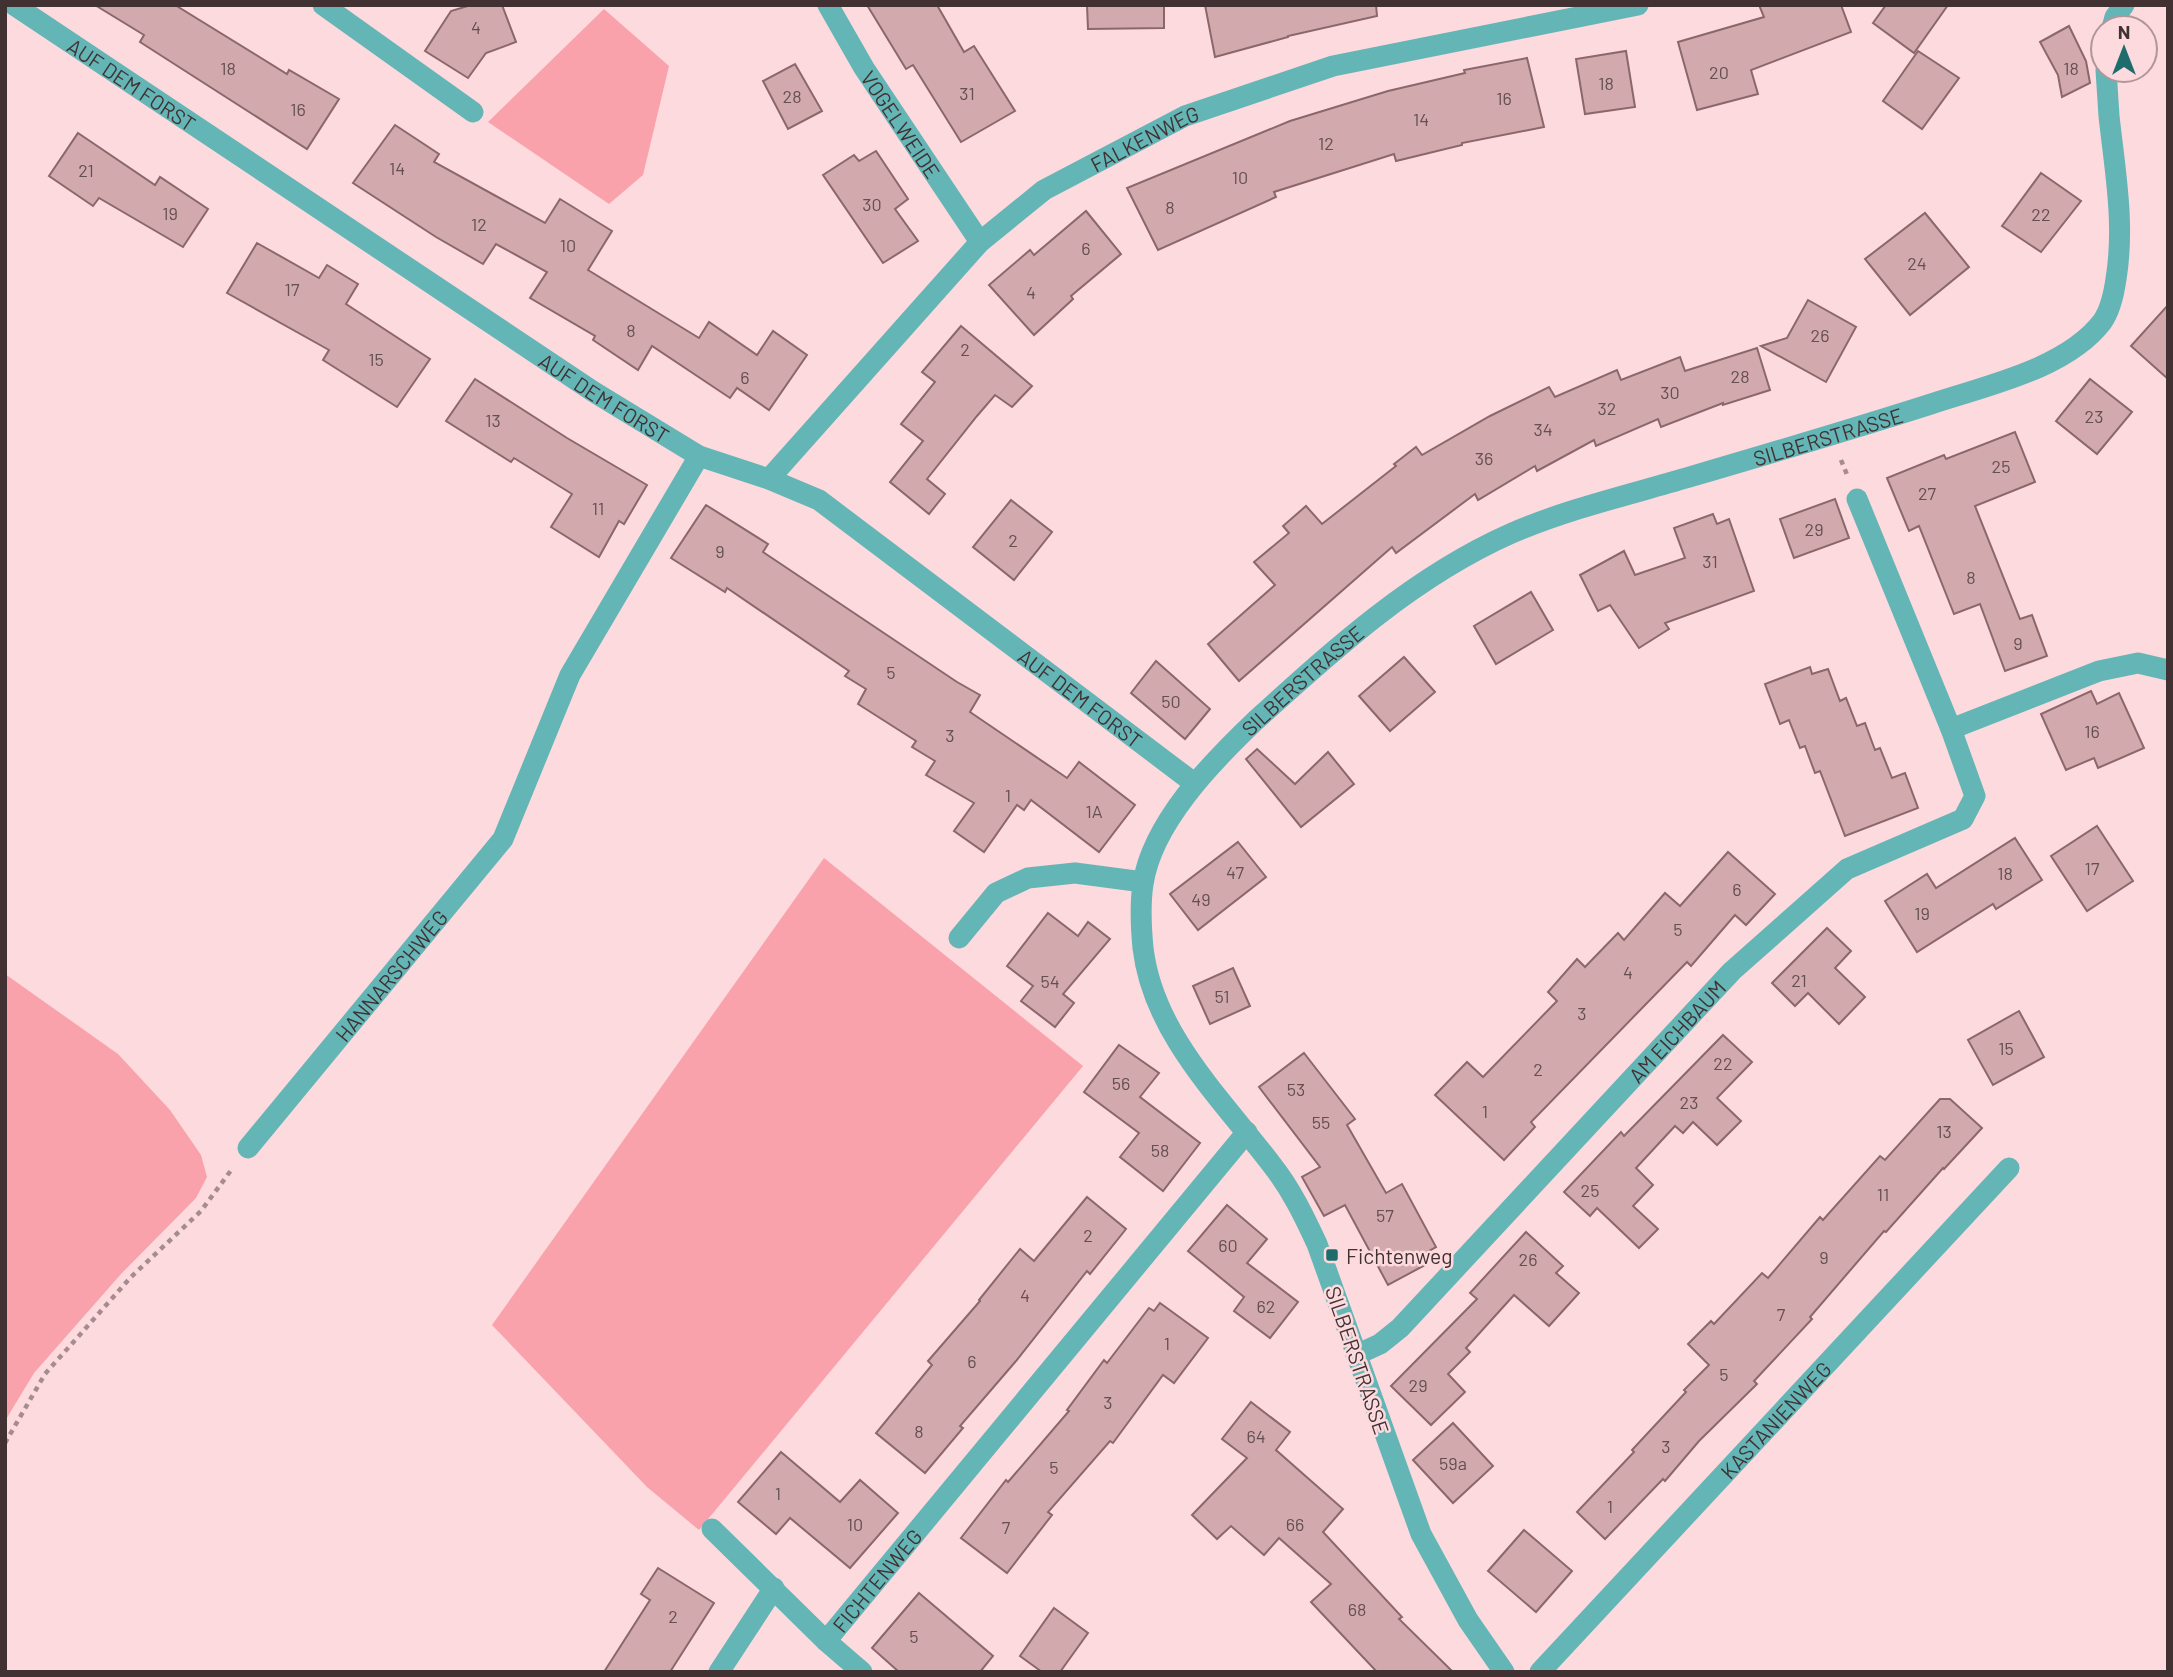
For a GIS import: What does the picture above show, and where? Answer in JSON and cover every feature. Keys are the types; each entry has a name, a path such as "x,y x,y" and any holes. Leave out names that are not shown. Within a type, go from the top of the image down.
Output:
{"street":[{"name":"AUF DEM FORST","path":"13,5 582,385 699,456 769,479 819,500 1194,783"},
{"path":"323,5 473,112"},
{"name":"VOGELWEIDE","path":"828,5 864,68 980,242"},
{"name":"FALKENWEG","path":"769,479 980,242 1044,190 1185,116 1333,66 1637,5"},
{"name":"SILBERSTRASSE","path":"1504,1672 1468,1620 1421,1534 1317,1244 1300,1207 1275,1169 1185,1052 1165,1019 1151,987 1143,950 1141,912 1143,883 1151,853 1194,783 1239,736 1373,619 1419,584 1464,558 1512,533 1563,515 1831,436 2016,376 2054,360 2081,343 2104,319 2114,292 2122,230 2107,84"},
{"name":"HANNARSCHWEG","path":"248,1148 503,839 570,675 699,456"},
{"name":"AM EICHBAUM","path":"1356,1355 1380,1344 1400,1328 1732,971 1847,869 1963,819 1975,796 1951,729 1857,499"},
{"path":"1951,729 2099,671 2138,663 2168,670"},
{"path":"959,938 996,892 1028,878 1075,873 1143,883"},
{"name":"FICHTENWEG","path":"826,1640 1247,1132"},
{"name":"KASTANIENWEG","path":"1540,1672 2009,1168"},
{"path":"712,1529 862,1672"},
{"path":"719,1672 774,1588"}],"path":[{"path":"1831,436 1857,499"},
{"path":"5,1443 45,1374 131,1277 201,1211 248,1148"}],"shaded area":[{"path":"604,9 669,66 643,175 609,204 488,122"},
{"path":"824,858 1083,1066 699,1530 647,1487 492,1325"},
{"path":"5,974 118,1054 170,1110 201,1155 207,1177 196,1198 121,1274 34,1373 5,1421"}],"building":[{"path":"95,5 175,5 287,74 289,70 339,99 307,149 140,42 144,35"},
{"path":"471,5 502,5 516,42 486,53 468,78 425,51 451,11"},
{"path":"867,5 937,5 964,52 974,46 1015,111 961,142 913,65 906,69"},
{"path":"1087,5 1164,5 1164,28 1088,29"},
{"path":"1205,5 1376,5 1377,16 1288,36 1215,57"},
{"path":"1759,5 1841,5 1851,32 1751,70 1758,94 1697,110 1678,42 1764,17"},
{"path":"1886,5 1948,5 1914,53 1873,23"},
{"path":"2069,26 2086,61 2089,84 2062,97 2058,75 2040,42"},
{"path":"1626,51 1635,107 1585,114 1576,59"},
{"path":"1918,51 1959,78 1922,129 1883,101"},
{"path":"1527,58 1544,127 1462,143 1396,161 1394,154 1274,192 1276,197 1158,250 1127,188 1290,121 1388,91 1465,73 1464,70"},
{"path":"795,64 822,111 788,129 763,81"},
{"path":"395,125 439,154 434,162 545,223 560,199 612,231 588,270 699,338 709,322 757,355 773,331 807,355 769,410 737,388 730,398 652,346 638,370 593,340 595,336 530,298 547,272 496,244 483,264 353,183"},
{"path":"78,133 155,185 160,177 208,209 183,247 99,198 93,206 49,176"},
{"path":"876,151 908,199 895,209 918,241 883,263 823,175 854,155 859,161"},
{"path":"2041,173 2081,201 2041,252 2002,226"},
{"path":"1086,211 1121,254 1071,296 1073,299 1034,335 989,285 1030,250 1034,255"},
{"path":"1925,213 1969,267 1910,315 1865,259"},
{"path":"257,243 319,278 327,265 358,284 346,304 430,359 397,407 323,360 329,350 227,293"},
{"path":"1808,300 1856,327 1826,382 1761,346 1787,338"},
{"path":"2168,305 2168,379 2131,346"},
{"path":"961,326 1032,386 1012,407 995,395 977,416 927,479 945,494 929,514 890,482 923,441 901,424 935,382 922,372"},
{"path":"1757,348 1770,390 1723,403 1661,427 1658,419 1596,446 1594,440 1537,471 1535,466 1478,500 1475,494 1396,553 1392,547 1239,681 1208,644 1275,585 1254,562 1289,533 1283,526 1306,506 1322,524 1416,447 1422,455 1490,416 1549,387 1555,397 1617,370 1621,380 1680,357 1685,371"},
{"path":"475,379 647,485 624,524 619,521 599,557 551,527 572,494 514,458 511,462 446,421"},
{"path":"2090,379 2132,412 2097,454 2056,421"},
{"path":"2015,432 2035,482 1975,506 2020,619 2032,615 2047,656 2005,671 1980,604 1954,614 1919,526 1909,531 1887,478 1944,455 1946,459"},
{"path":"1835,499 1849,538 1794,558 1780,519"},
{"path":"1011,500 1052,532 1014,580 973,547"},
{"path":"706,505 768,544 763,552 980,695 970,712 1067,778 1079,762 1135,805 1099,852 1031,800 1024,810 1017,805 984,852 954,831 974,803 926,775 935,761 912,747 916,741 858,704 866,689 845,676 849,671 727,588 725,592 671,558"},
{"path":"1713,514 1717,524 1729,519 1754,591 1665,623 1669,629 1639,648 1610,605 1598,611 1580,575 1624,551 1635,575 1685,558 1674,528"},
{"path":"1531,592 1553,630 1496,664 1474,626"},
{"path":"1404,657 1435,692 1390,731 1359,696"},
{"path":"1156,661 1210,709 1185,739 1131,693"},
{"path":"1810,667 1812,674 1828,669 1840,701 1846,698 1857,726 1865,723 1875,750 1880,748 1892,778 1905,773 1918,808 1845,836 1820,771 1815,773 1805,746 1800,748 1789,720 1780,724 1765,684"},
{"path":"2091,691 2097,704 2119,693 2144,748 2098,768 2094,758 2066,770 2041,714"},
{"path":"1257,749 1295,784 1328,752 1354,784 1301,827 1246,759"},
{"path":"2097,826 2133,881 2087,911 2051,856"},
{"path":"2015,838 2042,880 1996,909 1993,904 1917,952 1885,901 1927,874 1936,888"},
{"path":"1238,842 1266,877 1198,930 1170,894"},
{"path":"1728,852 1775,894 1746,925 1735,915 1691,966 1687,962 1531,1122 1535,1127 1504,1160 1435,1095 1467,1062 1483,1077 1557,1001 1548,992 1577,959 1585,967 1618,933 1624,940 1665,893 1680,906"},
{"path":"1048,913 1078,936 1088,922 1110,939 1063,994 1074,1003 1055,1027 1021,1001 1033,986 1007,966"},
{"path":"1827,928 1851,951 1835,968 1865,997 1839,1024 1808,993 1795,1006 1772,983"},
{"path":"1233,968 1250,1006 1210,1024 1193,986"},
{"path":"2019,1011 2044,1057 1993,1085 1968,1040"},
{"path":"1723,1035 1752,1062 1717,1098 1741,1121 1717,1145 1693,1122 1683,1133 1675,1126 1636,1168 1653,1185 1633,1206 1658,1229 1639,1248 1597,1208 1590,1216 1564,1192 1621,1132 1624,1136"},
{"path":"1119,1045 1159,1073 1140,1097 1200,1143 1163,1191 1120,1157 1139,1133 1084,1092"},
{"path":"1304,1053 1355,1119 1347,1125 1386,1193 1402,1184 1436,1247 1420,1256 1425,1265 1388,1285 1345,1205 1324,1216 1302,1177 1320,1167 1259,1087"},
{"path":"1940,1099 1950,1099 1982,1128 1886,1232 1884,1231 1810,1317 1812,1319 1754,1381 1757,1384 1699,1441 1665,1481 1663,1479 1605,1539 1577,1512 1634,1452 1632,1450 1709,1365 1688,1344 1711,1321 1714,1324 1762,1273 1768,1278 1820,1217 1823,1220 1880,1156 1885,1160"},
{"path":"1087,1197 1126,1229 1090,1274 1087,1271 1016,1361 960,1426 963,1428 925,1473 876,1433 932,1365 928,1361 1020,1249 1034,1261"},
{"path":"1227,1205 1267,1239 1247,1263 1298,1302 1270,1338 1234,1311 1244,1297 1188,1251"},
{"path":"1526,1232 1563,1266 1556,1273 1579,1293 1549,1326 1514,1295 1466,1348 1470,1352 1448,1374 1465,1392 1431,1425 1391,1386 1477,1299 1470,1293"},
{"path":"1160,1303 1208,1338 1174,1383 1163,1375 1113,1443 1110,1441 1048,1512 1052,1515 1007,1573 961,1538 1006,1480 1008,1482 1069,1411 1067,1410 1104,1360 1107,1363 1149,1308 1154,1311"},
{"path":"1251,1402 1290,1432 1276,1450 1343,1509 1323,1532 1402,1617 1399,1619 1453,1672 1377,1672 1311,1602 1331,1584 1279,1538 1264,1555 1231,1526 1217,1539 1192,1515 1247,1458 1222,1439"},
{"path":"1453,1423 1493,1466 1453,1503 1413,1460"},
{"path":"781,1452 840,1502 860,1480 898,1513 850,1568 790,1518 776,1534 738,1502"},
{"path":"1524,1530 1572,1571 1536,1612 1488,1571"},
{"path":"658,1568 714,1603 670,1672 604,1672 650,1600 641,1594"},
{"path":"919,1593 993,1656 980,1672 899,1672 872,1648"},
{"path":"1054,1608 1088,1633 1060,1672 1042,1672 1020,1656"}],"place":[{"name":"Fichtenweg","path":"1332,1255"}]}
